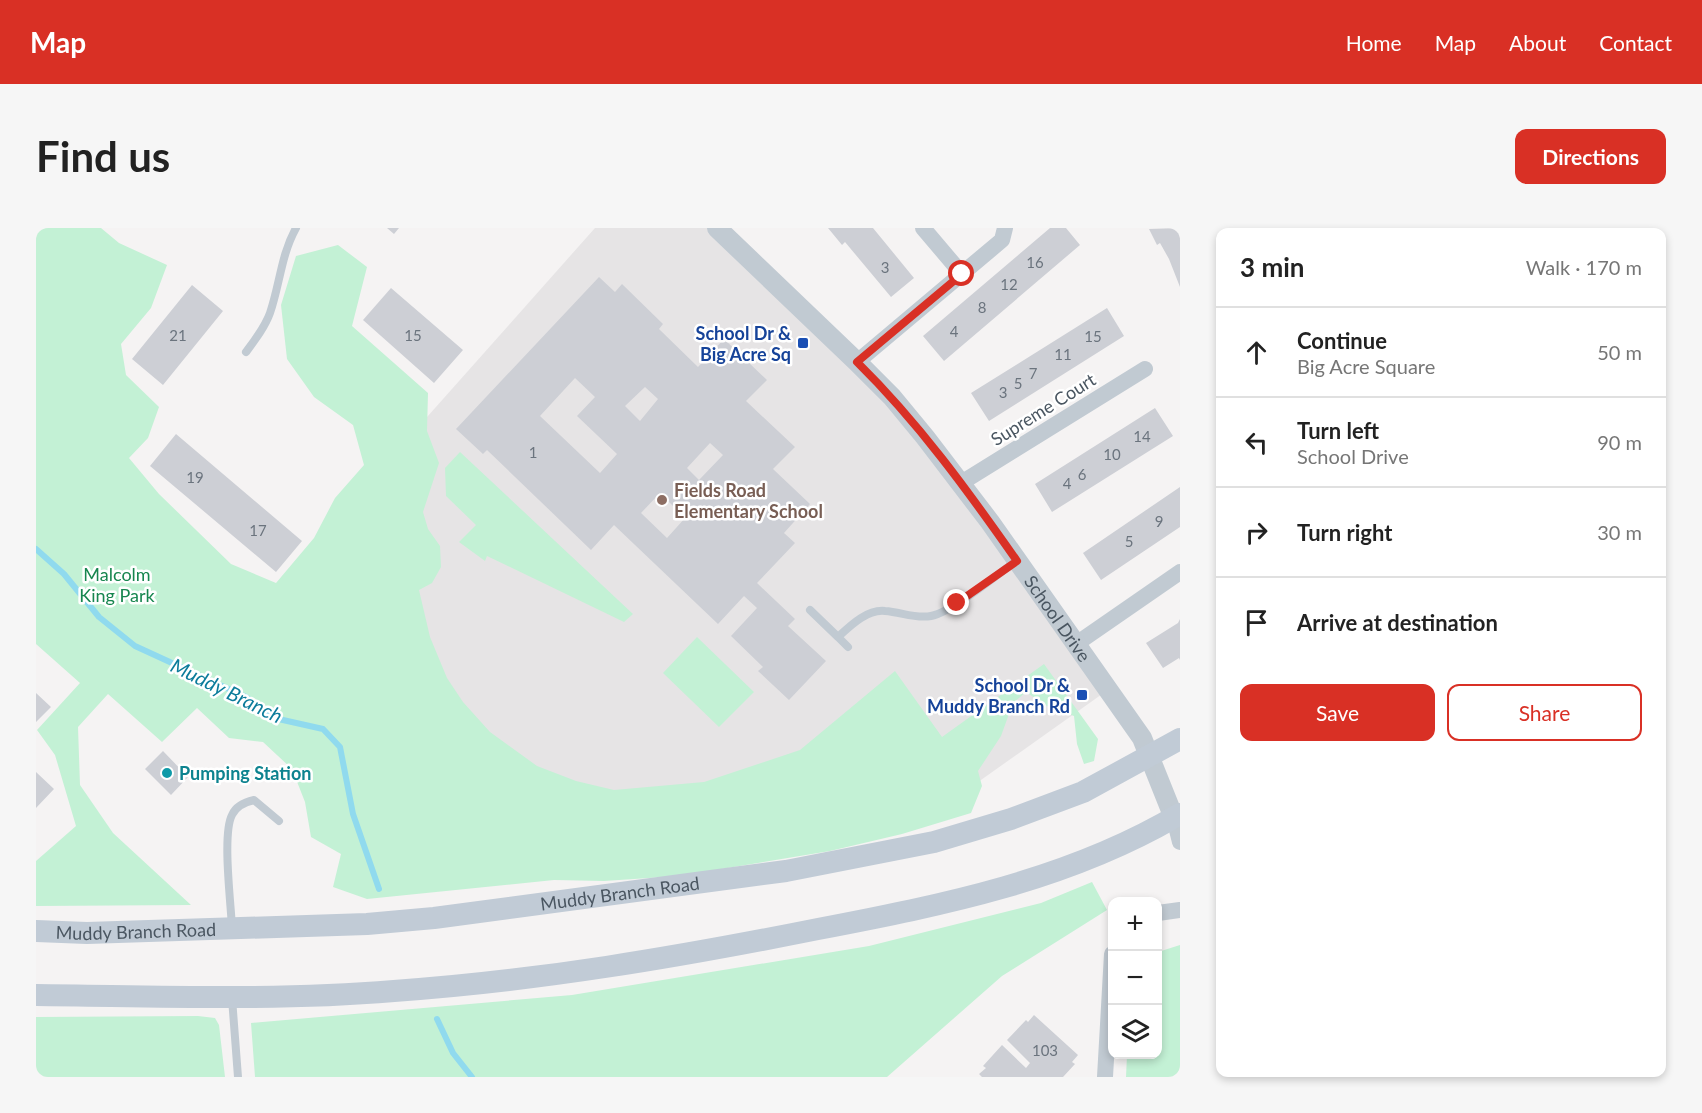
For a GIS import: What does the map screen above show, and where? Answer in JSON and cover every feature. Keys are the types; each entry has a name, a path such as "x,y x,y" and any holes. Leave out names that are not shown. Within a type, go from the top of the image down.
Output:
{"main road":[{"name":"Muddy Branch Road","path":"36,931 232,929 367,924 434,918 786,871 934,842 1011,819 1083,792 1180,739"},
{"path":"36,995 232,998 392,992 486,983 674,956 916,910 1030,882 1116,846 1177,816"}],"street":[{"name":"School Drive","path":"717,228 892,397 961,483 1142,738 1177,816"},
{"path":"923,228 962,274"},
{"path":"857,362 1002,240 1005,228"},
{"name":"Supreme Court","path":"961,483 1145,369"},
{"path":"1076,644 1180,572"},
{"path":"1177,816 1180,842"},
{"path":"1162,912 1180,910"},
{"path":"1105,1077 1110,1005"}],"lane":[{"path":"246,352 265,324 280,266 296,228"},
{"path":"838,637 875,612 917,616 941,613 1017,561"},
{"path":"810,610 848,647"},
{"path":"232,929 228,831 233,812 246,802 254,800 279,821"},
{"path":"232,998 238,1077"}],"shaded area":[{"name":"Fields Road Elementary School","path":"595,228 712,228 893,404 1105,692 957,797 582,873 275,588"}],"green space":[{"name":"Malcolm King Park","path":"36,228 101,228 119,243 167,265 151,308 121,344 126,375 159,407 148,438 129,458 159,494 231,564 276,583 314,538 335,498 364,465 353,425 314,397 287,359 281,305 296,256 338,245 367,267 352,326 428,393 427,431 439,463 423,512 428,529 440,546 441,567 432,583 419,590 430,637 447,678 463,702 490,732 537,766 576,781 614,790 704,782 800,750 895,671 942,737 1044,664 1098,739 1094,761 1084,764 1077,744 1074,716 1047,706 1026,692 1013,703 1001,736 978,771 982,786 971,813 902,834 830,851 679,876 604,881 554,880 367,899 333,887 341,854 311,837 305,802 292,769 263,742 229,738 197,708 162,742 108,694 78,727 80,785 113,833 191,905 36,906 36,861 76,826 55,755 37,730 80,683 36,644"},
{"path":"460,452 633,614 624,622 487,556 485,561 459,542 476,525 446,496 445,468"},
{"path":"697,637 754,692 719,727 663,673"},
{"path":"1092,882 1107,910 1002,976 887,1077 255,1077 251,1023 572,995 869,946 1041,903"},
{"path":"1180,945 1180,1077 1126,1077 1127,1059 1162,1059 1162,951"},
{"path":"198,1016 215,1018 219,1025 225,1077 36,1077 36,1017"}],"building":[{"path":"387,228 399,228 394,234"},
{"path":"828,228 873,228 914,278 891,297 845,242 842,245"},
{"path":"1050,228 1066,228 1080,245 944,361 923,336"},
{"path":"1180,228 1180,287 1169,259 1160,243 1157,245 1149,229"},
{"name":"Fields Road Elementary School","path":"599,277 615,292 622,284 663,324 659,329 698,367 724,339 767,380 746,401 795,447 773,469 810,504 784,533 795,543 757,583 795,619 788,626 826,661 789,700 758,671 763,667 731,636 757,608 744,596 718,624 614,525 591,550 487,450 483,454 456,429","holes":["575,378 595,397 577,416 617,454 600,473 540,416","645,387 658,399 640,421 625,406","710,443 723,455 699,480 687,468","660,493 685,518 667,538 641,513"]},
{"path":"192,285 223,311 163,385 132,359"},
{"path":"391,288 463,350 434,383 363,320"},
{"path":"1107,308 1124,336 989,421 971,393"},
{"path":"1155,408 1173,436 1052,512 1035,484"},
{"path":"176,434 302,541 276,572 150,466"},
{"path":"1180,487 1180,527 1101,580 1083,553"},
{"path":"1180,619 1180,660 1179,658 1163,668 1146,643 1178,623"},
{"path":"36,693 51,707 36,722"},
{"name":"Pumping Station","path":"163,751 188,777 171,795 145,769"},
{"path":"36,772 54,789 36,808"},
{"path":"1034,1015 1078,1055 1072,1062 1075,1064 1063,1077 982,1077 979,1074 986,1068 983,1066 1002,1045 1026,1068 1030,1063 1007,1040"}],"waterway":[{"name":"Muddy Branch","path":"36,549 64,574 99,617 135,646 246,697 274,718 323,729 340,747 353,814 379,889"},
{"name":"Muddy Branch","path":"437,1019 453,1053 472,1077"}],"place":[{"name":"School Dr & Big Acre Sq","path":"803,343"},
{"name":"Fields Road Elementary School","path":"662,500"},
{"name":"School Dr & Muddy Branch Rd","path":"1082,695"},
{"name":"Pumping Station","path":"167,773"}],"route":[{"path":"957,603 1017,561 926,437 892,397 857,362 962,274"}]}
